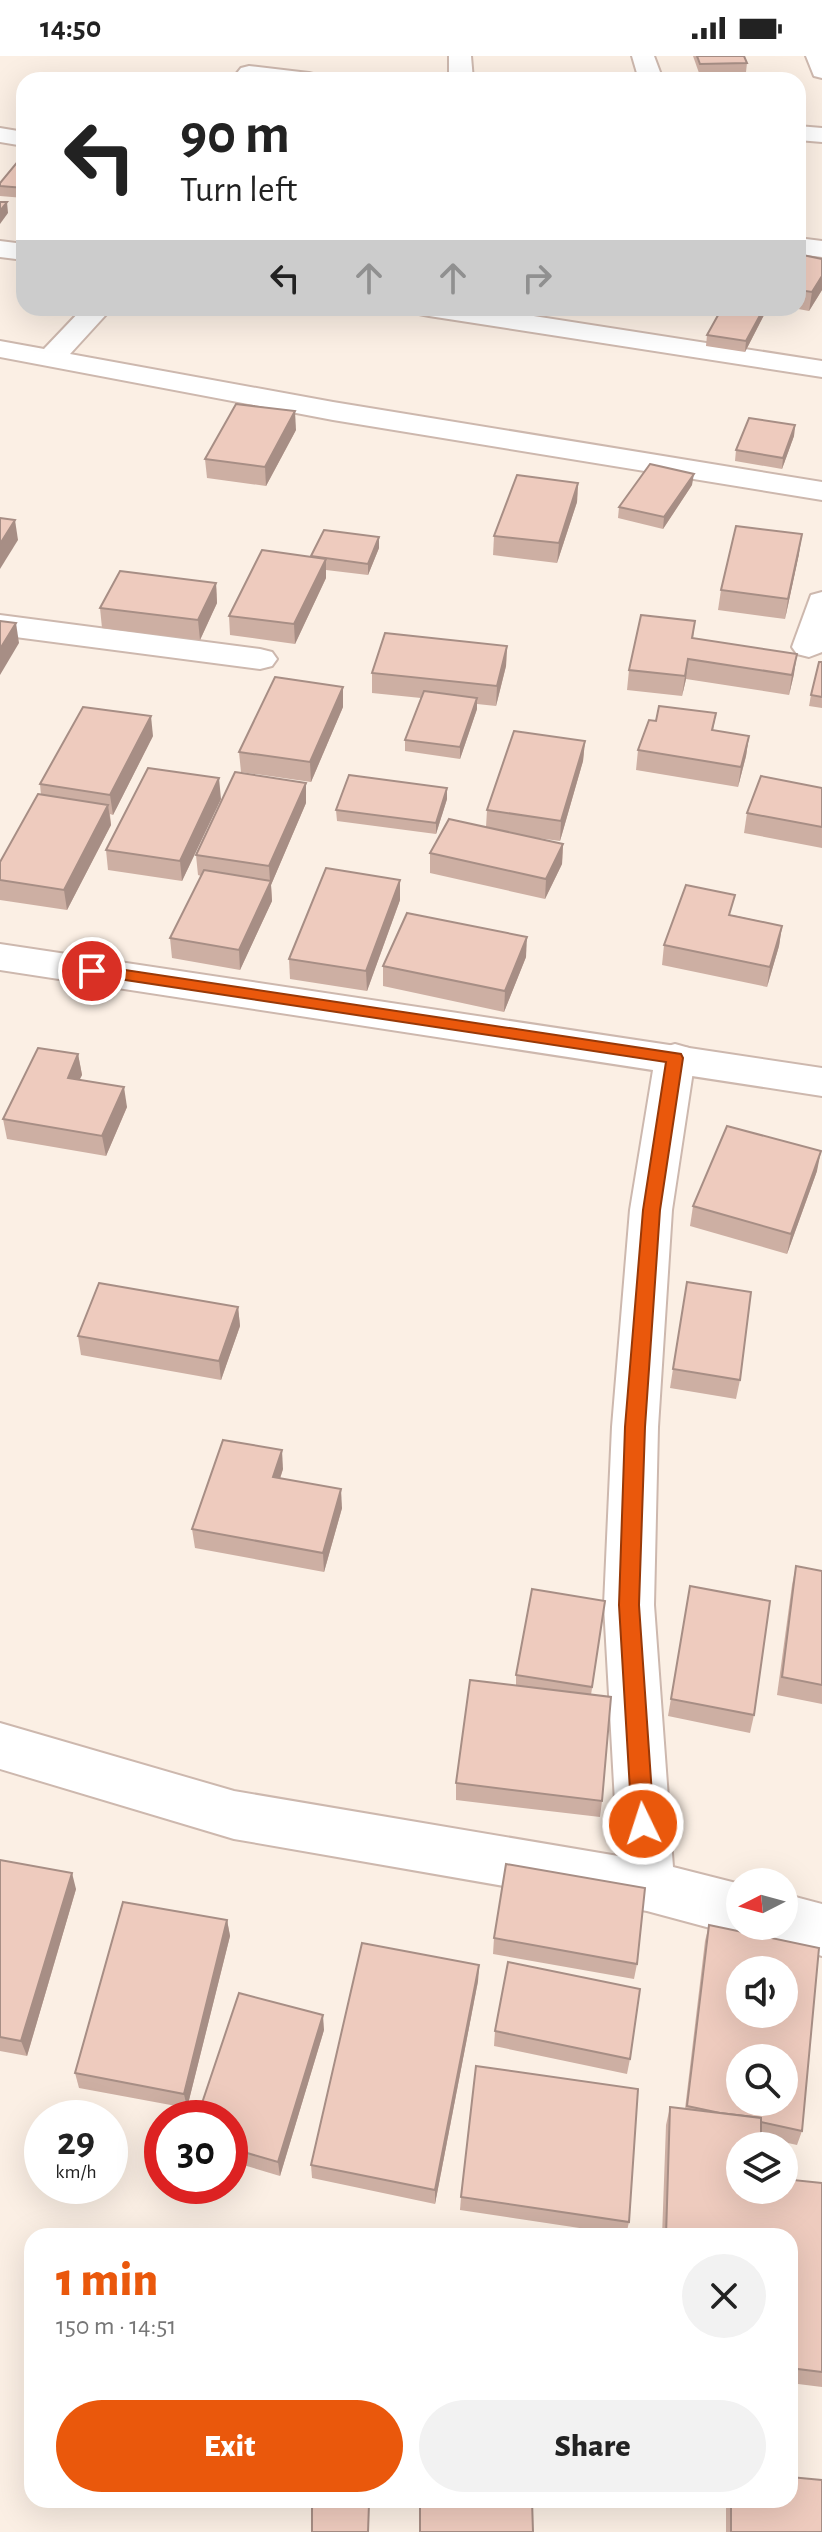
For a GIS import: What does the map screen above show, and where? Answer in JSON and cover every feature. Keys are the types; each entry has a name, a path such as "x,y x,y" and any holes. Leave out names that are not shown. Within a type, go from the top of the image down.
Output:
{"street":[{"path":"817,56 822,71"},
{"path":"50,359 90,316"},
{"path":"481,316 822,369"},
{"path":"0,349 333,411 822,491"},
{"path":"809,647 822,602"},
{"path":"0,625 260,659"},
{"path":"0,957 822,1082"},
{"path":"647,1886 629,1590 635,1427 651,1210 675,1058"},
{"path":"0,1746 234,1815 647,1886 726,1906"},
{"path":"798,1924 822,1930"}],"building":[{"path":"697,56 744,56 747,63 700,64"},
{"path":"16,164 16,187 0,186"},
{"path":"806,256 822,259 822,276 812,292 806,291"},
{"path":"718,316 760,316 746,341 707,335"},
{"path":"236,404 295,411 265,467 205,459"},
{"path":"749,418 795,425 783,458 736,450"},
{"path":"650,464 694,474 664,517 619,507"},
{"path":"517,475 578,483 559,543 494,536"},
{"path":"0,518 15,520 0,544"},
{"path":"736,526 802,534 788,599 721,590"},
{"path":"324,530 379,537 368,564 311,556"},
{"path":"262,550 326,559 294,624 229,616"},
{"path":"120,571 216,583 198,620 100,608"},
{"path":"641,615 695,621 692,638 797,654 792,675 688,659 685,676 629,670"},
{"path":"0,621 16,623 0,649"},
{"path":"385,633 507,646 497,686 372,673"},
{"path":"819,662 822,662 822,697 811,695"},
{"path":"275,677 343,687 310,762 239,752"},
{"path":"424,691 477,698 460,747 405,740"},
{"path":"659,706 716,713 712,730 749,736 741,767 638,750 649,720 656,721"},
{"path":"83,707 151,716 110,795 40,784"},
{"path":"514,731 585,741 561,821 487,810"},
{"path":"148,768 219,778 180,861 106,850"},
{"path":"235,772 306,783 269,866 196,855"},
{"path":"349,775 447,788 436,823 336,810"},
{"path":"761,776 822,788 822,827 747,813"},
{"path":"38,794 108,805 64,890 0,880 0,862"},
{"path":"449,819 563,844 546,879 430,853"},
{"path":"326,868 400,880 366,971 289,959"},
{"path":"204,870 271,881 239,950 170,938"},
{"path":"686,885 735,895 729,915 782,926 770,967 664,945"},
{"path":"407,913 527,937 505,991 383,966"},
{"path":"38,1048 78,1054 68,1078 124,1087 102,1136 3,1119"},
{"path":"727,1126 821,1151 791,1234 693,1206"},
{"path":"687,1282 751,1292 740,1380 673,1369"},
{"path":"99,1283 238,1307 219,1361 78,1336"},
{"path":"223,1440 282,1450 273,1477 341,1489 323,1553 192,1529"},
{"path":"796,1566 822,1571 822,1685 782,1677"},
{"path":"690,1586 770,1601 754,1715 671,1699"},
{"path":"532,1589 605,1601 592,1687 516,1675"},
{"path":"470,1680 611,1697 602,1801 456,1783"},
{"path":"0,1860 72,1873 21,2041 0,2037"},
{"path":"506,1864 645,1888 637,1964 494,1938"},
{"path":"123,1902 227,1920 184,2094 75,2073"},
{"path":"709,1925 726,1929 726,1940 781,1940 819,1948 802,2131 745,2116 798,2116 798,2044 726,2044 726,2114 687,2106"},
{"path":"362,1943 479,1965 435,2190 311,2165"},
{"path":"508,1962 640,1989 630,2059 495,2031"},
{"path":"239,1993 323,2015 278,2162 248,2153 248,2100 203,2100"},
{"path":"476,2066 638,2089 629,2222 461,2197"},
{"path":"670,2107 761,2118 761,2132 726,2132 726,2204 798,2204 798,2180 822,2183 822,2372 798,2369 798,2228 666,2228"},
{"path":"798,2478 822,2480 822,2532 731,2532 731,2508 798,2508"},
{"path":"312,2508 369,2508 368,2532 312,2532"},
{"path":"420,2508 532,2508 533,2532 420,2532"}],"route":[{"path":"92,971 675,1058 651,1210 635,1427 629,1605 643,1824"}]}
